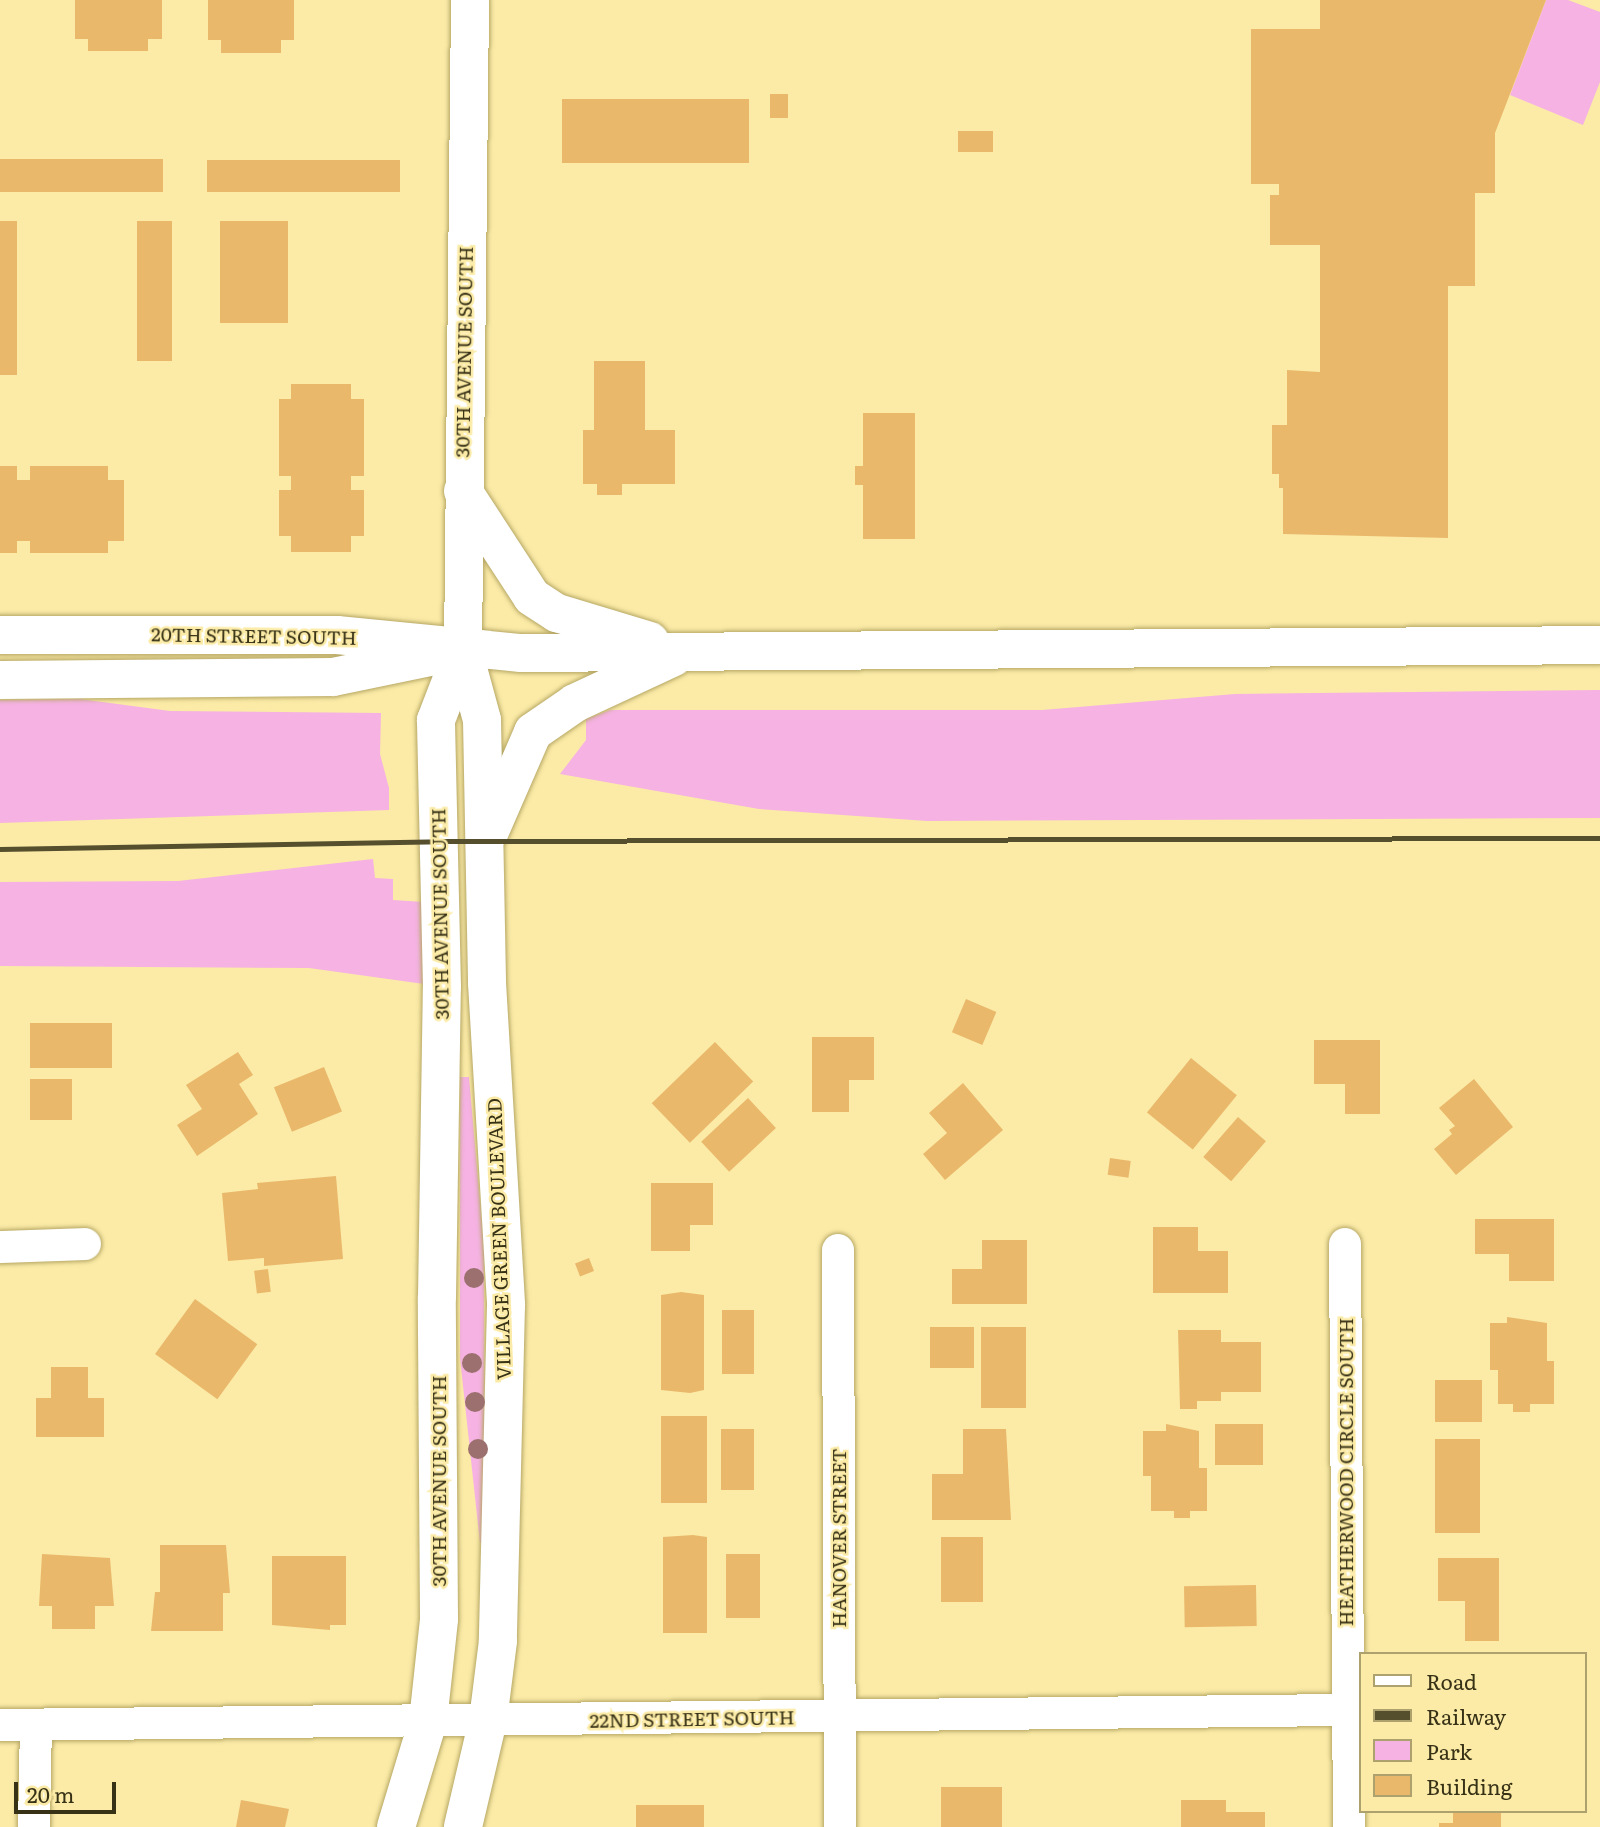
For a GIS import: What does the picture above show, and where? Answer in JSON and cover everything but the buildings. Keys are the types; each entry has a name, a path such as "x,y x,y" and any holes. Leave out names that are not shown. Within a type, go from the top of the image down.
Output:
{"street":[{"name":"30TH AVENUE SOUTH","path":"396,1827 428,1721 439,1619 437,1297 442,987 436,720 463,650 470,0"},
{"path":"463,491 532,597 557,612 685,652"},
{"name":"20TH STREET SOUTH","path":"0,635 337,635 463,650"},
{"path":"463,650 685,652 1600,645"},
{"name":"20TH STREET SOUTH","path":"0,680 333,677 463,650"},
{"name":"VILLAGE GREEN BOULEVARD","path":"463,650 482,720 487,983 506,1305 503,1567 488,1720 463,1827"},
{"path":"485,842 533,732 575,703 685,652"},
{"path":"0,1247 85,1244"},
{"name":"HEATHERWOOD CIRCLE SOUTH","path":"1345,1244 1349,1827"},
{"name":"HANOVER STREET","path":"838,1250 839,1827"},
{"name":"22ND STREET SOUTH","path":"0,1726 1348,1710"},
{"path":"34,1827 36,1725"}],"green space":[{"path":"1546,0 1568,0 1600,12 1600,82 1583,125 1510,95"},
{"path":"1600,690 1600,818 927,821 759,809 560,774 586,740 586,719 610,710 1042,710 1235,694"},
{"path":"80,699 170,711 381,713 380,754 389,788 389,810 0,823 0,700"},
{"path":"373,859 375,878 393,879 393,900 424,902 424,984 309,968 0,966 0,882 178,881"},
{"path":"460,1077 469,1077 484,1247 485,1543 480,1543 460,1358"}],"railway":[{"path":"0,849 439,841 1600,838"}]}
